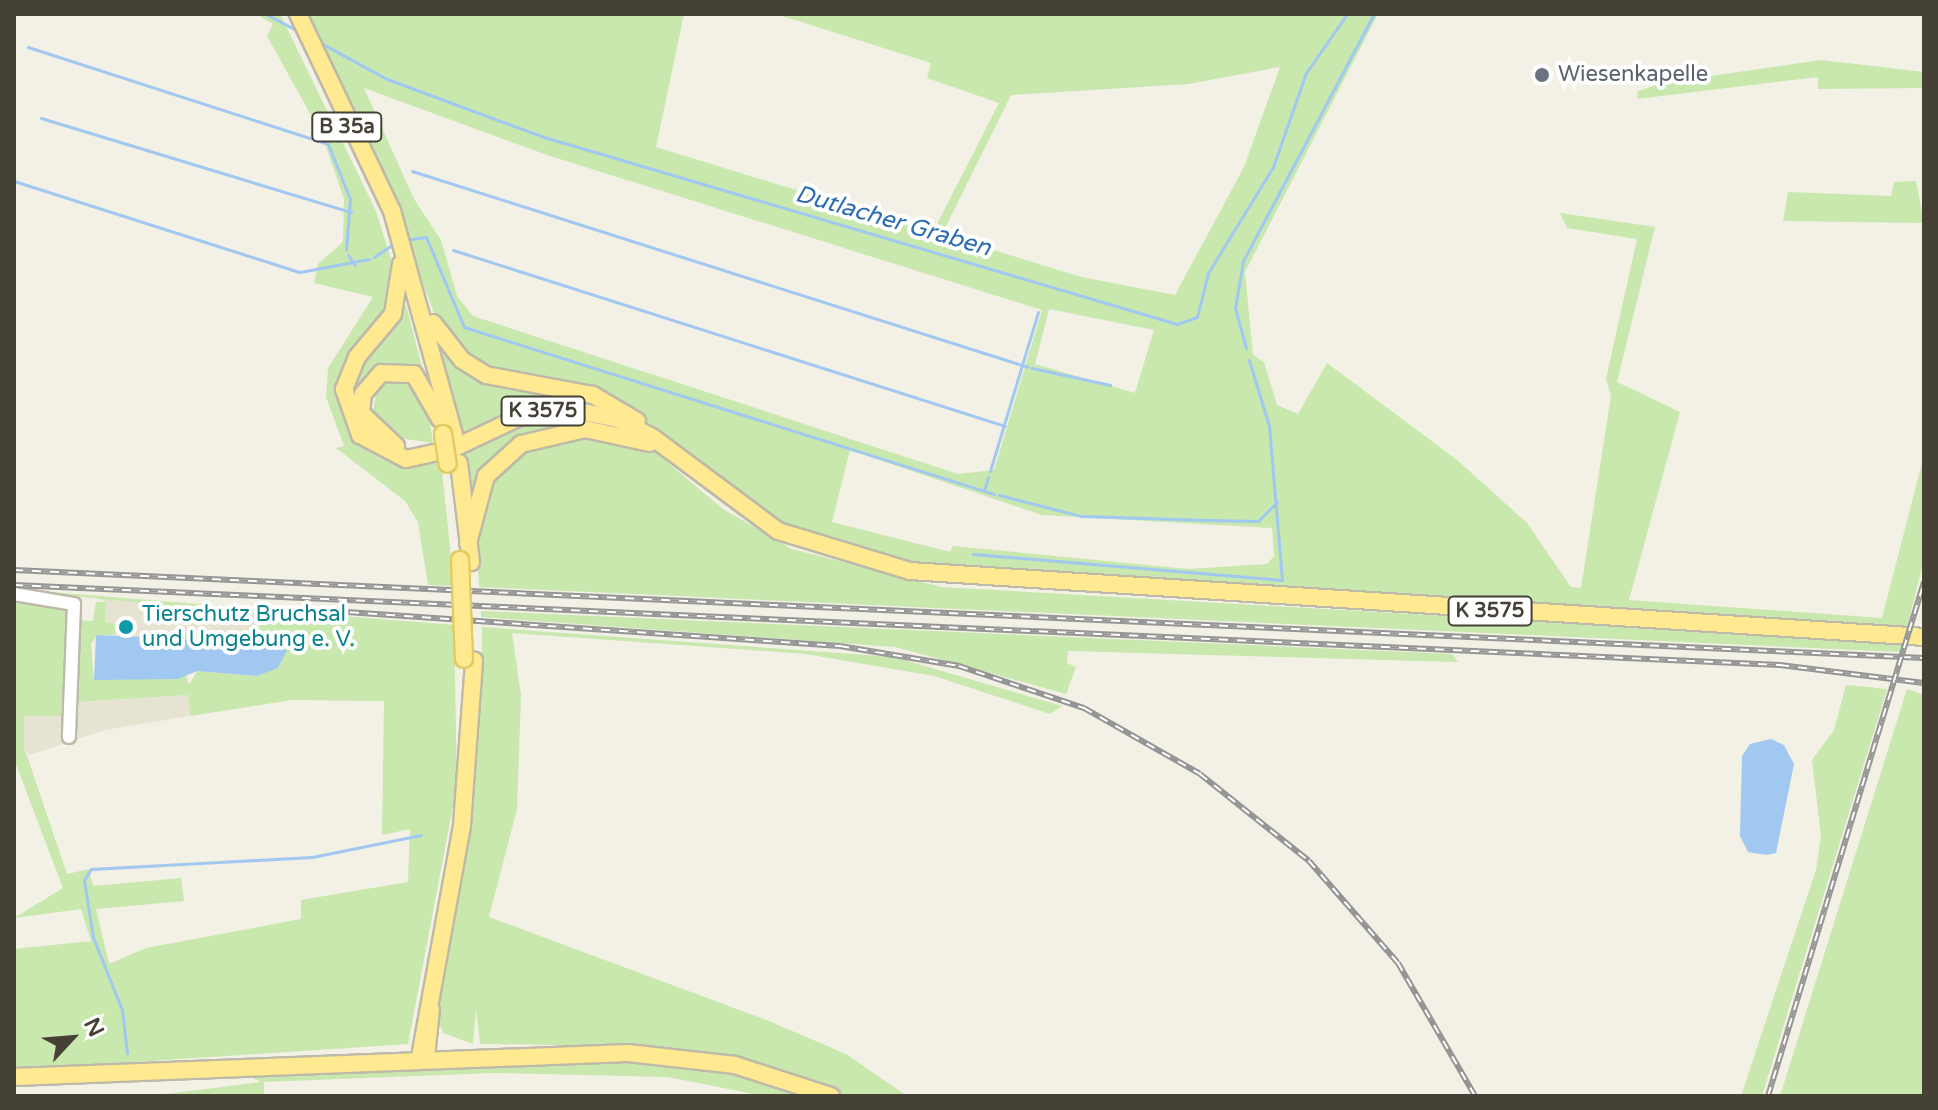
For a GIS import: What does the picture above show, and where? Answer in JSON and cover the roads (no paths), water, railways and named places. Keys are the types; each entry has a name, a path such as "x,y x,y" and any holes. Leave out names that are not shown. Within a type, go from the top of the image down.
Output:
{"main road":[{"name":"B 35a","path":"300,27 388,213 446,429"},
{"name":"B 35a","path":"401,255 425,311 446,429 448,460 465,561 469,660 468,753 423,1057"},
{"path":"401,255 393,314 357,357 344,389 353,426 369,443 406,459 448,460"},
{"path":"425,311 473,368 500,380 593,395 630,414 659,442"},
{"path":"446,429 427,387 405,371 381,373 363,394 361,413 371,430 396,446 448,460"},
{"name":"K 3575","path":"448,460 555,409 604,415 659,442 778,531 856,560 943,577 1924,637"},
{"path":"468,543 482,483 521,444 585,429 659,442"},
{"name":"B 35a","path":"448,460 468,543 465,561"},
{"name":"B 35a","path":"423,1057 433,1026 430,998"},
{"path":"433,1026 469,1056"},
{"path":"14,1077 423,1057 689,1057 831,1096"}],"street":[{"path":"14,594 74,604 69,737"}],"water":[{"path":"96,635 260,642 287,650 278,668 257,676 197,671 178,679 94,680"},
{"path":"1771,739 1784,745 1794,764 1776,853 1766,855 1748,852 1740,836 1742,756 1750,744"}],"waterway":[{"name":"Dutlacher Graben","path":"266,14 298,31"},
{"name":"Dutlacher Graben","path":"319,42 387,79 544,137 1177,324 1197,317 1208,273 1273,167 1306,73 1347,14"},
{"path":"1246,348 1235,308 1243,261 1374,14"},
{"path":"28,47 328,144 350,199 346,250"},
{"path":"41,118 351,212"},
{"path":"412,171 1028,367"},
{"path":"14,181 300,272 369,259"},
{"path":"404,240 426,237 464,327 994,494"},
{"path":"374,257 393,244"},
{"path":"453,250 1005,426"},
{"path":"348,255 355,265"},
{"path":"990,471 1038,312"},
{"path":"973,554 1282,580 1269,426 1249,360"},
{"path":"1032,368 1110,385"},
{"path":"984,491 988,477"},
{"path":"999,495 1081,516 1207,520 1258,521 1277,502"},
{"path":"127,1053 122,1010 93,937 84,880 91,869 312,857 421,835"}],"railway":[{"path":"14,570 1924,658"},
{"path":"1768,1096 1924,582"},
{"path":"14,585 1780,665 1924,683"},
{"path":"332,611 840,646 959,666 1084,708 1200,774 1309,861 1398,963 1475,1096"}],"place":[{"name":"Wiesenkapelle","path":"1542,75"},
{"name":"Tierschutz Bruchsal und Umgebung e. V.","path":"126,627"}]}
